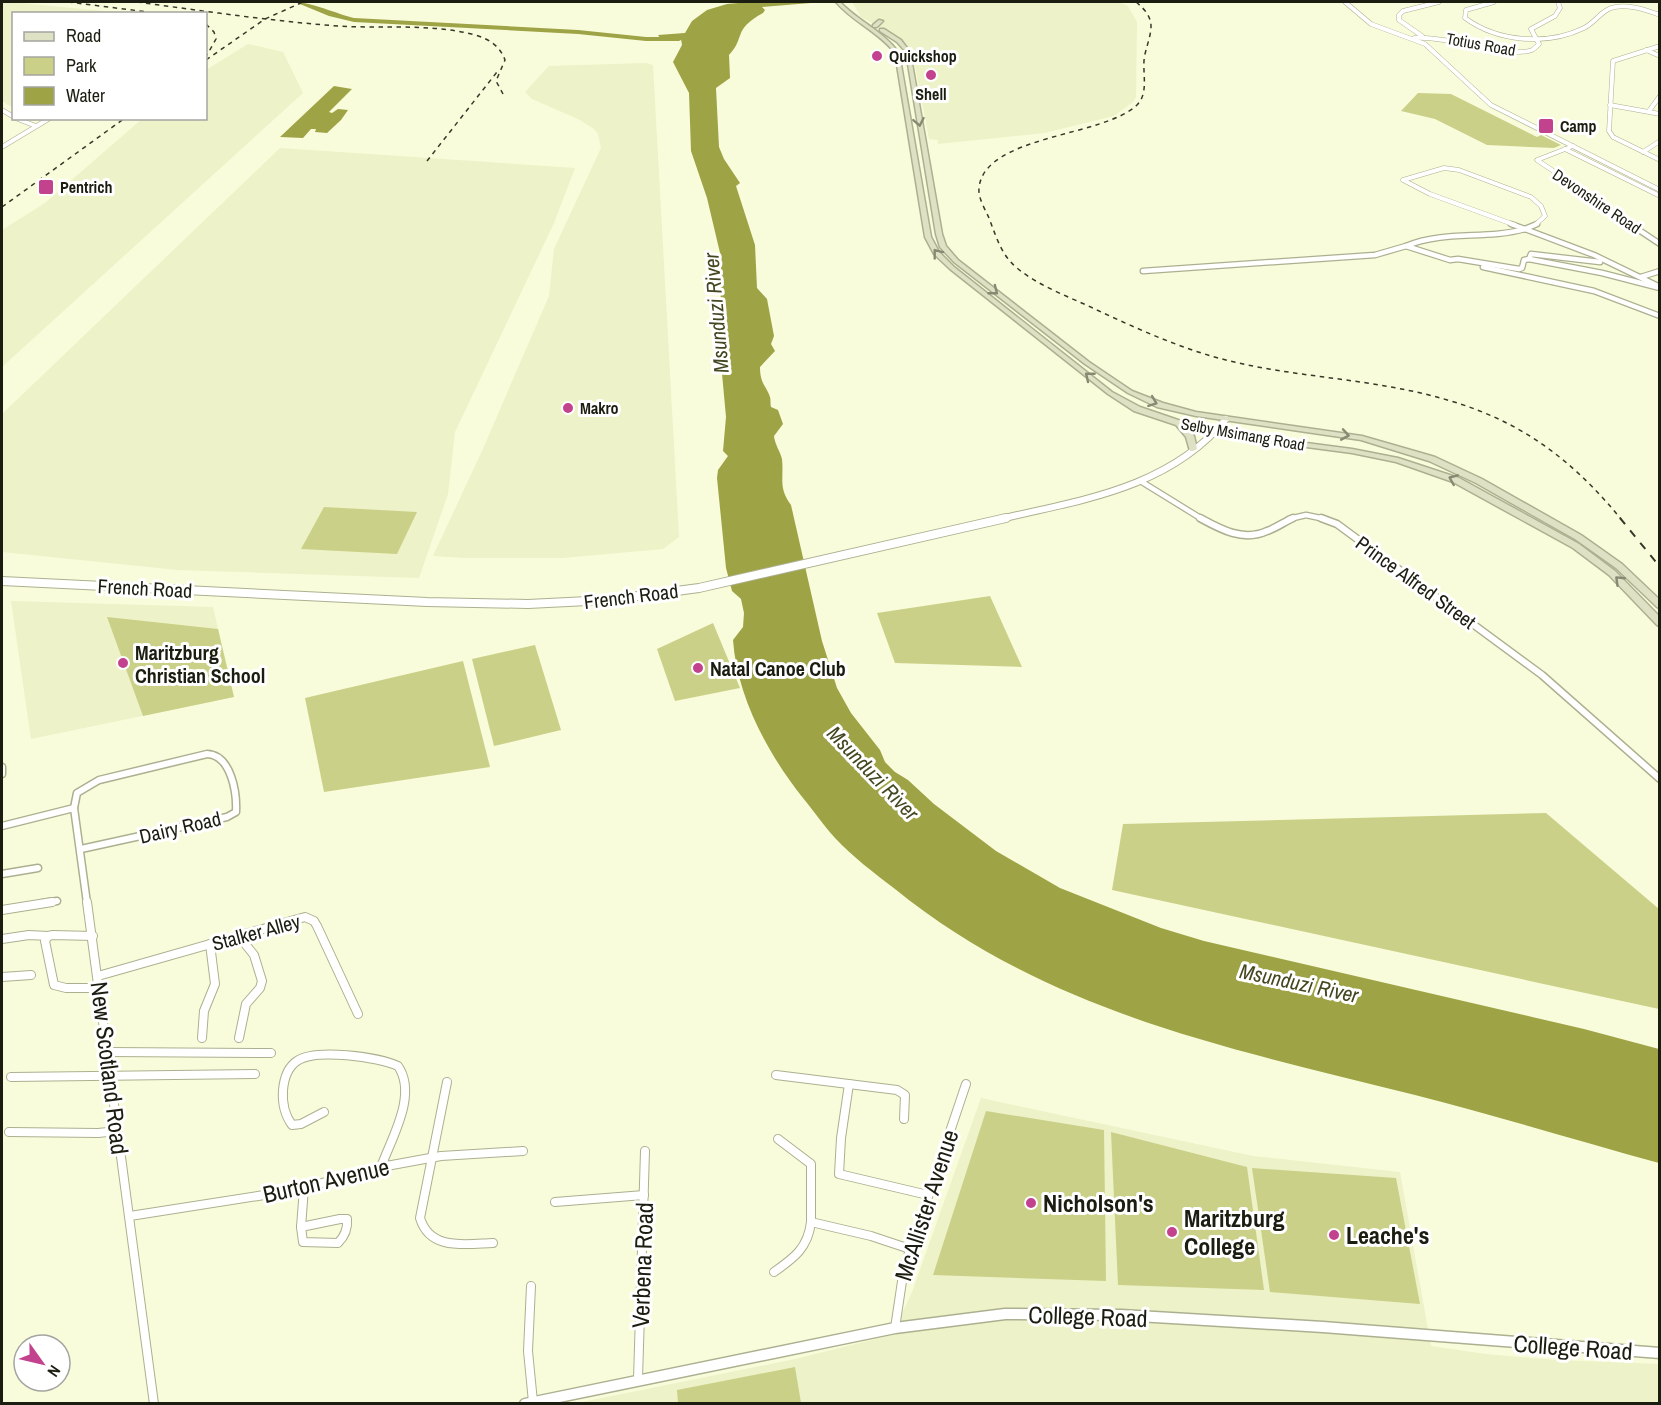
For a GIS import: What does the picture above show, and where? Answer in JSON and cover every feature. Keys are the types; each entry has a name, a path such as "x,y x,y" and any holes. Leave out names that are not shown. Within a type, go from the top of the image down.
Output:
{"main road":[{"name":"Selby Msimang Road","path":"837,2 889,42 898,57 928,237 936,253 1110,393 1137,409 1216,433 1374,455 1417,466 1456,480 1576,546 1612,573 1659,622"},
{"name":"Selby Msimang Road","path":"843,2 859,16 878,24 899,41 908,52 943,247 1119,386 1160,405 1226,419 1362,438 1416,453 1454,468 1585,541 1637,581 1659,605"},
{"path":"859,16 865,22 863,24"},
{"path":"1178,423 1189,434 1193,449"}],"street":[{"path":"1345,2 1371,24 1425,44 1489,103 1659,190"},
{"path":"1422,36 1399,20 1399,15 1403,11 1439,2"},
{"path":"1494,2 1466,10 1465,18 1473,24 1507,38 1536,39 1583,29 1613,7 1635,7 1659,15"},
{"path":"1536,39 1531,29 1555,16 1560,8 1558,2"},
{"name":"Totius Road","path":"1413,38 1422,36 1517,52 1536,49 1539,44 1536,39"},
{"path":"1659,46 1613,62 1610,105 1611,135 1659,160"},
{"path":"1646,50 1659,56"},
{"path":"1649,111 1659,96"},
{"path":"1610,105 1659,114"},
{"path":"20,120 36,126"},
{"path":"2,147 46,120"},
{"path":"1643,152 1659,141"},
{"name":"Devonshire Road","path":"1573,146 1540,157 1538,161 1659,244"},
{"path":"1564,149 1659,196"},
{"path":"1143,271 1375,255 1425,238 1526,231 1543,221 1545,216 1540,206 1526,194 1448,168 1403,180 1444,199 1526,231 1610,263 1641,276 1659,287"},
{"path":"1406,246 1450,260 1594,291 1659,316"},
{"path":"1529,259 1530,255 1535,254 1610,263"},
{"path":"1450,260 1458,259 1519,269 1522,268 1524,260 1529,259 1596,271 1659,287"},
{"path":"1641,276 1659,271"},
{"name":"French Road","path":"2,581 428,602 528,604 608,600 699,588 1089,500 1142,482 1216,433 1226,419"},
{"name":"Prince Alfred Street","path":"1142,482 1218,527 1239,536 1257,535 1300,515 1320,517 1337,524 1542,675 1659,779"},
{"name":"Dairy Road","path":"74,808 77,793 99,780 210,753 225,763 237,802 236,812 227,817 81,849"},
{"path":"2,767 2,774"},
{"path":"2,826 74,808"},
{"name":"New Scotland Road","path":"74,808 93,936 154,1404"},
{"path":"2,874 38,868"},
{"path":"2,910 57,901"},
{"name":"Stalker Alley","path":"98,976 305,917 314,921 358,1014"},
{"path":"239,1038 246,1004 260,988 262,981 254,955 246,945 247,933"},
{"path":"2,939 29,935 93,936"},
{"path":"48,936 45,940 54,985 66,988 99,988"},
{"path":"202,1038 204,1011 215,984 210,944"},
{"path":"2,977 31,975"},
{"path":"108,1052 271,1053"},
{"path":"324,1112 301,1124 292,1125 285,1118 282,1102 286,1075 299,1059 316,1056 372,1059 388,1061 399,1067 404,1078 405,1089 400,1112 381,1167"},
{"path":"11,1077 111,1078 152,1074 255,1074"},
{"path":"776,1075 897,1090 903,1093 906,1101 904,1119"},
{"path":"447,1082 420,1218 426,1235 439,1242 493,1243"},
{"path":"849,1084 841,1137 839,1174 928,1195"},
{"name":"McAllister Avenue","path":"895,1328 899,1292 910,1249 966,1084"},
{"path":"9,1132 98,1133 118,1131"},
{"path":"774,1272 794,1259 808,1244 811,1221 811,1164 778,1139"},
{"name":"Burton Avenue","path":"130,1216 304,1188 381,1167 432,1157 523,1151"},
{"name":"Verbena Road","path":"638,1379 645,1151"},
{"path":"300,1227 340,1219 347,1219 348,1222 343,1238 338,1243 303,1242 300,1227 304,1188"},
{"path":"555,1202 644,1195"},
{"path":"811,1221 871,1236 910,1249"},
{"path":"529,1403 528,1351 531,1286"},
{"name":"College Road","path":"529,1403 895,1328 1005,1314 1111,1314 1323,1327 1659,1353"}],"shaded area":[{"path":"2,2 115,12 12,12 12,107 2,101"},
{"path":"852,2 1119,2 1128,6 1137,22 1136,97 1133,102 1114,116 1044,133 938,144 938,140 929,139 912,51 896,36 861,17"},
{"path":"248,44 283,52 303,93 2,367 2,230 45,203 141,120 207,120 207,69"},
{"path":"646,63 653,65 679,537 663,549 563,558 433,556 482,451 549,296 554,249 601,148 598,134 594,129 580,120 532,99 525,92 549,66"},
{"path":"280,148 575,168 554,223 455,432 448,494 419,578 178,570 2,552 2,414"},
{"name":"Maritzburg Christian School","path":"11,601 213,607 234,697 31,739"},
{"name":"Maritzburg College","path":"981,1098 1253,1156 1400,1172 1431,1346 1486,1354 1557,1360 1660,1364 1659,1404 572,1404 795,1359 892,1335 912,1292"}],"green space":[{"path":"1418,93 1451,94 1537,137 1541,135 1561,145 1554,148 1487,145 1435,119 1401,111"},
{"path":"324,507 417,512 397,554 301,549"},
{"path":"990,596 1022,667 895,663 877,613"},
{"path":"107,617 218,629 234,697 143,716"},
{"name":"Natal Canoe Club","path":"713,623 740,688 675,701 657,649"},
{"path":"535,645 561,730 494,746 472,659"},
{"path":"463,661 490,767 324,792 305,698"},
{"path":"1546,813 1659,909 1659,1009 1112,890 1123,824"},
{"name":"Nicholson's","path":"986,1111 1104,1130 1106,1281 933,1275"},
{"path":"1111,1132 1247,1167 1264,1290 1118,1285"},
{"name":"Leache's","path":"1252,1168 1396,1178 1420,1304 1270,1292"},
{"path":"795,1367 801,1403 678,1403 677,1390"}],"water":[{"name":"Msunduzi River","path":"823,2 762,7 765,10 763,13 743,29 729,55 730,78 716,88 719,147 740,183 736,186 755,245 757,288 767,299 774,336 771,344 775,351 760,367 760,373 770,397 771,407 778,410 783,424 774,436 782,459 783,488 791,505 822,641 837,688 851,713 880,750 885,762 934,804 996,851 1060,888 1161,928 1204,941 1584,1029 1659,1049 1659,1163 1446,1103 1209,1042 1143,1021 1078,996 1015,967 954,932 895,889 842,845 790,781 756,724 741,683 736,661 733,640 743,627 744,613 741,599 732,591 726,568 717,478 718,470 728,456 723,451 726,417 720,352 721,257 707,198 691,151 689,93 673,62 682,45 681,39 662,41 658,35 685,33 692,21 707,10 727,4"},
{"path":"334,86 352,89 329,112 332,113 338,109 348,110 341,120 327,133 315,132 316,129 311,129 303,138 280,137"}],"waterway":[{"path":"298,2 331,15 354,20 578,32 646,39 679,39"}],"railway":[{"path":"68,2 148,12"},
{"path":"137,2 266,18"},
{"path":"266,18 303,2"},
{"path":"1136,2 1148,14 1151,26 1144,60 1143,94 1137,105 1121,116 1022,147 1001,157 986,171 979,188 980,196 1000,245 1011,263 1035,281 1056,291 1146,332 1196,351 1264,368 1407,390 1477,410 1509,424 1538,441 1594,488 1621,519"},
{"path":"207,59 266,18"},
{"path":"266,18 355,27 441,29 475,35 493,44 503,55 505,60 496,81 503,94"},
{"path":"207,25 214,32 216,39 207,55"},
{"path":"427,161 497,72"},
{"path":"2,207 122,120"},
{"path":"1620,518 1660,567"}],"place":[{"name":"Quickshop","path":"877,56"},
{"name":"Shell","path":"931,75"},
{"name":"Camp","path":"1546,126"},
{"name":"Pentrich","path":"46,187"},
{"name":"Makro","path":"568,408"},
{"name":"Maritzburg Christian School","path":"123,663"},
{"name":"Natal Canoe Club","path":"698,668"},
{"name":"Nicholson's","path":"1031,1203"},
{"name":"Maritzburg College","path":"1172,1232"},
{"name":"Leache's","path":"1334,1235"}]}
